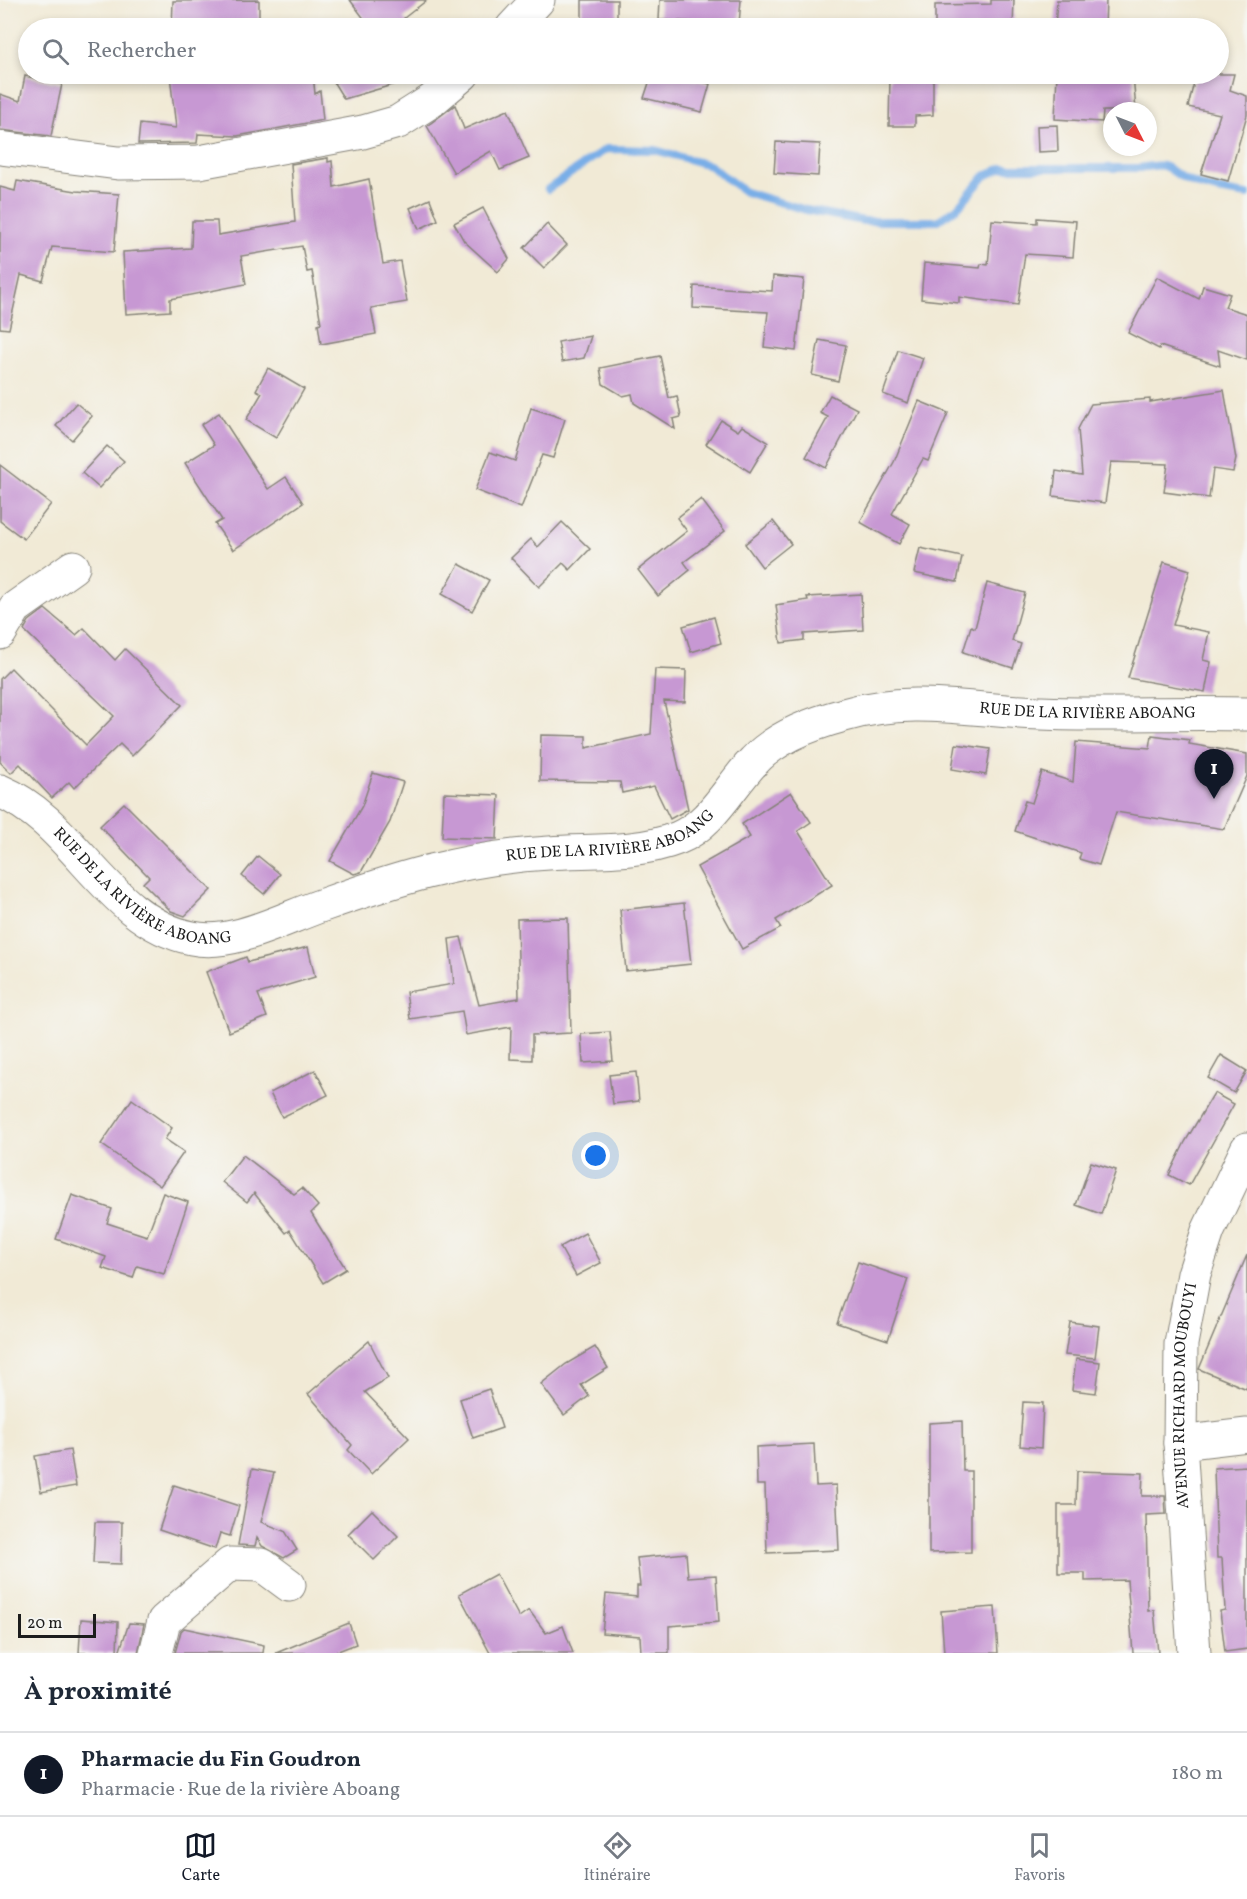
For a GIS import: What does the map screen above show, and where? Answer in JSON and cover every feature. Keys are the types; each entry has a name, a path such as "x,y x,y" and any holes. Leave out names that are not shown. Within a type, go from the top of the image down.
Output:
{"street":[{"path":"521,18 538,0"},
{"path":"0,148 118,163 199,162 363,132 398,122 431,101 451,84"},
{"path":"0,633 15,608 73,567"},
{"name":"RUE DE LA RIVIÈRE ABOANG","path":"0,791 19,799 52,826 137,915 166,932 195,939 221,941 322,905 427,872 510,856 652,846 681,837 705,821 755,759 773,745 816,724 877,707 916,703 1039,713 1247,714"},
{"name":"AVENUE RICHARD MOUBOUYI","path":"1194,1653 1180,1443 1181,1344 1194,1274 1208,1231 1247,1149"},
{"path":"1180,1443 1247,1435"},
{"path":"156,1653 164,1621 230,1564 262,1565 289,1585"}],"building":[{"path":"259,0 259,18 172,18 173,1"},
{"path":"350,0 427,0 404,18 364,18"},
{"path":"582,0 617,0 617,18 582,18"},
{"path":"660,0 741,0 740,18 659,18"},
{"path":"991,0 1014,0 1013,18 935,18 935,5 991,4"},
{"path":"1057,0 1106,0 1105,18 1056,18"},
{"path":"1229,74 1234,74 1230,90 1247,96 1247,115 1228,181 1201,174 1220,114 1188,107 1194,84 1229,84"},
{"path":"23,84 62,84 51,136 0,130 0,94 20,101"},
{"path":"171,84 314,84 315,94 320,91 323,120 237,136 198,134 197,143 138,144 140,124 176,128"},
{"path":"335,84 396,84 344,99"},
{"path":"649,84 710,84 702,112 644,98"},
{"path":"890,84 933,84 933,115 915,116 915,126 889,126"},
{"path":"1057,84 1134,84 1135,102 1103,102 1102,122 1055,119"},
{"path":"455,105 464,129 508,110 529,158 500,170 491,151 454,173 427,126"},
{"path":"1057,125 1058,151 1038,152 1037,126"},
{"path":"776,142 820,144 818,176 774,173"},
{"path":"328,158 328,162 332,161 334,187 369,179 383,264 400,261 407,302 371,308 376,334 321,344 318,324 321,323 312,271 307,272 302,246 241,256 246,284 170,299 170,311 126,314 123,252 191,248 192,221 217,221 218,235 295,222 291,164"},
{"path":"17,181 76,191 119,194 114,252 52,247 43,281 21,275 9,329 0,328 0,187 15,191"},
{"path":"430,199 438,220 419,229 410,208"},
{"path":"483,208 509,259 498,272 464,241 454,223"},
{"path":"1037,218 1076,221 1073,257 1025,254 1018,305 959,297 959,303 921,299 924,263 980,268 981,264 988,265 992,220 1037,223"},
{"path":"547,224 567,245 544,268 524,248"},
{"path":"773,276 804,279 796,351 764,347 768,312 693,308 694,286 772,291"},
{"path":"1157,277 1199,299 1203,286 1230,294 1225,307 1247,314 1247,360 1218,350 1220,366 1160,346 1159,349 1128,333"},
{"path":"591,336 584,358 562,362 558,342"},
{"path":"819,340 846,345 838,381 812,375"},
{"path":"898,350 923,358 908,403 883,394"},
{"path":"660,356 669,398 677,396 681,417 673,419 675,429 634,403 632,394 623,396 603,384 600,368"},
{"path":"268,368 304,389 276,438 246,420 262,393 256,390"},
{"path":"1224,390 1236,459 1233,472 1213,469 1209,498 1164,492 1168,464 1111,462 1105,503 1053,496 1056,471 1082,475 1078,429 1091,404 1150,399 1150,402"},
{"path":"830,395 857,409 826,468 806,457 828,417 820,413"},
{"path":"919,401 948,413 928,461 923,459 892,514 910,524 899,544 860,522 894,462"},
{"path":"76,403 92,416 72,440 56,426"},
{"path":"531,408 565,419 553,458 542,455 521,508 475,490 490,452 515,461"},
{"path":"219,413 268,489 286,477 303,503 233,550 215,524 222,520 185,463 214,445 201,425"},
{"path":"721,420 738,431 742,426 768,442 750,472 706,444"},
{"path":"107,446 124,461 99,488 82,473"},
{"path":"0,465 51,504 24,539 0,521"},
{"path":"701,499 725,531 684,562 690,570 658,596 638,570 687,531 677,518"},
{"path":"773,521 791,544 762,567 745,544"},
{"path":"562,522 590,549 570,570 563,563 539,587 511,558 531,539 538,547"},
{"path":"920,548 962,557 957,582 914,573"},
{"path":"1164,562 1190,570 1173,625 1209,632 1203,660 1211,662 1205,692 1128,678"},
{"path":"459,564 489,580 472,611 442,594"},
{"path":"987,583 1025,593 1012,641 1021,644 1013,668 963,652 971,626 975,628"},
{"path":"861,594 863,630 804,634 804,640 781,643 776,605 808,600 807,597"},
{"path":"45,609 76,635 84,628 115,660 125,649 182,705 132,756 120,744 74,788 69,782 52,798 20,764 11,773 0,762 0,679 11,668 86,745 114,716 24,630 29,621"},
{"path":"714,617 721,643 691,652 683,626"},
{"path":"655,669 686,670 685,702 664,701 688,809 670,819 654,786 622,793 620,782 540,781 541,735 586,736 586,748 651,734"},
{"path":"1152,735 1190,740 1189,744 1247,754 1247,776 1224,829 1116,812 1099,865 1079,859 1081,853 1015,831 1025,801 1032,803 1042,772 1073,782 1076,742 1150,748"},
{"path":"956,744 990,749 986,775 952,769"},
{"path":"373,773 403,782 390,822 361,872 354,874 330,861 362,806"},
{"path":"791,792 811,822 798,831 832,885 776,920 781,928 742,949 697,867 750,837 742,824"},
{"path":"444,793 499,795 497,839 442,837"},
{"path":"124,803 211,890 185,916 171,911 143,883 149,877 100,826"},
{"path":"258,856 280,874 264,894 242,876"},
{"path":"684,903 691,964 626,971 620,910"},
{"path":"568,918 571,1033 532,1035 532,1060 510,1059 511,1027 466,1035 462,1011 410,1019 406,992 454,984 449,939 461,937 479,1005 519,998 517,919"},
{"path":"308,947 315,977 258,994 267,1017 229,1032 206,972 246,957 248,962"},
{"path":"610,1032 613,1061 583,1063 581,1034"},
{"path":"1221,1055 1247,1071 1234,1093 1208,1078"},
{"path":"315,1070 328,1095 282,1117 270,1093"},
{"path":"636,1072 639,1101 613,1104 609,1075"},
{"path":"1214,1093 1234,1104 1189,1185 1169,1175 1185,1142"},
{"path":"132,1099 172,1128 165,1139 184,1152 160,1186 101,1144"},
{"path":"243,1155 294,1194 302,1188 318,1206 311,1213 346,1269 323,1283 290,1230 286,1233 254,1193 247,1202 222,1182"},
{"path":"1091,1162 1116,1170 1101,1214 1076,1205"},
{"path":"163,1193 188,1202 164,1274 137,1266 133,1278 102,1268 106,1257 56,1239 72,1195 112,1209 107,1223 147,1236"},
{"path":"585,1233 601,1263 576,1276 560,1247"},
{"path":"1247,1255 1247,1389 1199,1369"},
{"path":"858,1262 908,1279 888,1340 837,1323"},
{"path":"1070,1322 1099,1326 1095,1358 1065,1355"},
{"path":"369,1341 388,1378 365,1392 409,1438 371,1474 348,1450 352,1445 308,1394"},
{"path":"595,1347 608,1368 581,1385 589,1396 564,1415 541,1384 566,1364"},
{"path":"1076,1359 1100,1362 1096,1393 1072,1390"},
{"path":"489,1389 502,1428 473,1438 460,1399"},
{"path":"1023,1402 1043,1403 1041,1448 1020,1446"},
{"path":"962,1421 963,1471 971,1471 971,1552 929,1553 929,1423"},
{"path":"814,1444 816,1486 836,1485 839,1550 767,1553 765,1485 757,1485 756,1447"},
{"path":"70,1450 76,1486 41,1492 35,1456"},
{"path":"1247,1466 1247,1649 1225,1652 1220,1611 1225,1610 1222,1558 1217,1558 1214,1468"},
{"path":"252,1469 274,1473 261,1522 285,1531 297,1550 284,1558 262,1546 257,1538 255,1546 238,1545"},
{"path":"1077,1471 1143,1473 1142,1496 1165,1496 1166,1514 1146,1515 1148,1611 1154,1610 1158,1653 1133,1653 1127,1580 1085,1581 1085,1573 1058,1573 1058,1505 1076,1505"},
{"path":"174,1485 239,1506 230,1536 220,1533 215,1549 159,1530"},
{"path":"372,1510 398,1536 374,1560 348,1534"},
{"path":"95,1522 122,1522 121,1564 93,1563"},
{"path":"686,1553 688,1577 716,1575 719,1622 669,1626 669,1653 641,1653 640,1636 602,1633 606,1594 637,1597 637,1586 640,1586 637,1558"},
{"path":"496,1574 519,1617 529,1610 546,1633 563,1626 573,1653 490,1653 459,1594"},
{"path":"995,1607 998,1653 944,1653 941,1611"},
{"path":"81,1619 118,1622 117,1653 79,1653"},
{"path":"129,1623 144,1624 138,1653 119,1653"},
{"path":"349,1623 356,1644 333,1653 276,1653"},
{"path":"184,1628 264,1645 263,1653 175,1653 181,1631"}],"waterway":[{"path":"548,189 606,149 655,150 709,165 745,192 806,210 864,221 937,221 957,208 985,176 1002,168 1140,168 1157,165 1166,167 1201,186 1247,195"}],"place":[{"name":"Pharmacie du Fin Goudron","path":"1214,799"}]}
